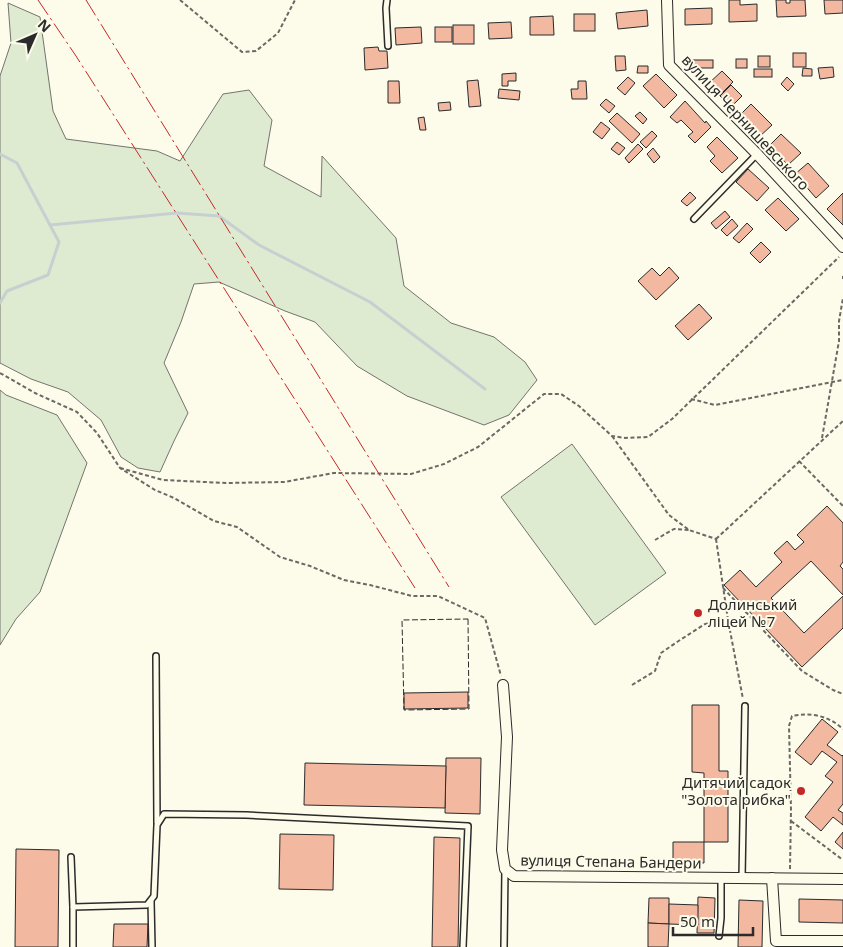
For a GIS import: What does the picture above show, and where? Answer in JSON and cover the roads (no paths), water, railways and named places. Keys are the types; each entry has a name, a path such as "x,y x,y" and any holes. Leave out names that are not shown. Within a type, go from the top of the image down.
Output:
{"street":[{"name":"вулиця Чернишевського","path":"667,0 668,65 757,154 843,247"},
{"name":"вулиця Степана Бандери","path":"503,685 507,737 502,850 505,869 514,876 843,879"},
{"path":"772,878 775,944 843,940"}],"lane":[{"path":"387,0 388,46"},
{"path":"694,218 757,154"},
{"path":"72,907 147,905 154,896 157,825 156,656"},
{"path":"742,878 745,706"},
{"path":"157,825 164,814 246,815 468,826 463,947"},
{"path":"72,857 73,947"},
{"path":"504,947 505,869"},
{"path":"719,936 721,878"},
{"path":"151,901 152,947"}],"waterway":[{"path":"0,154 17,163 59,242 48,275 7,291 0,303"},
{"path":"50,225 177,213 219,216 259,245 370,302 485,389"}],"place":[{"name":"Долинський ліцей №7","path":"698,613"},
{"name":"Дитячий садок \"Золота рибка\"","path":"801,791"}]}
